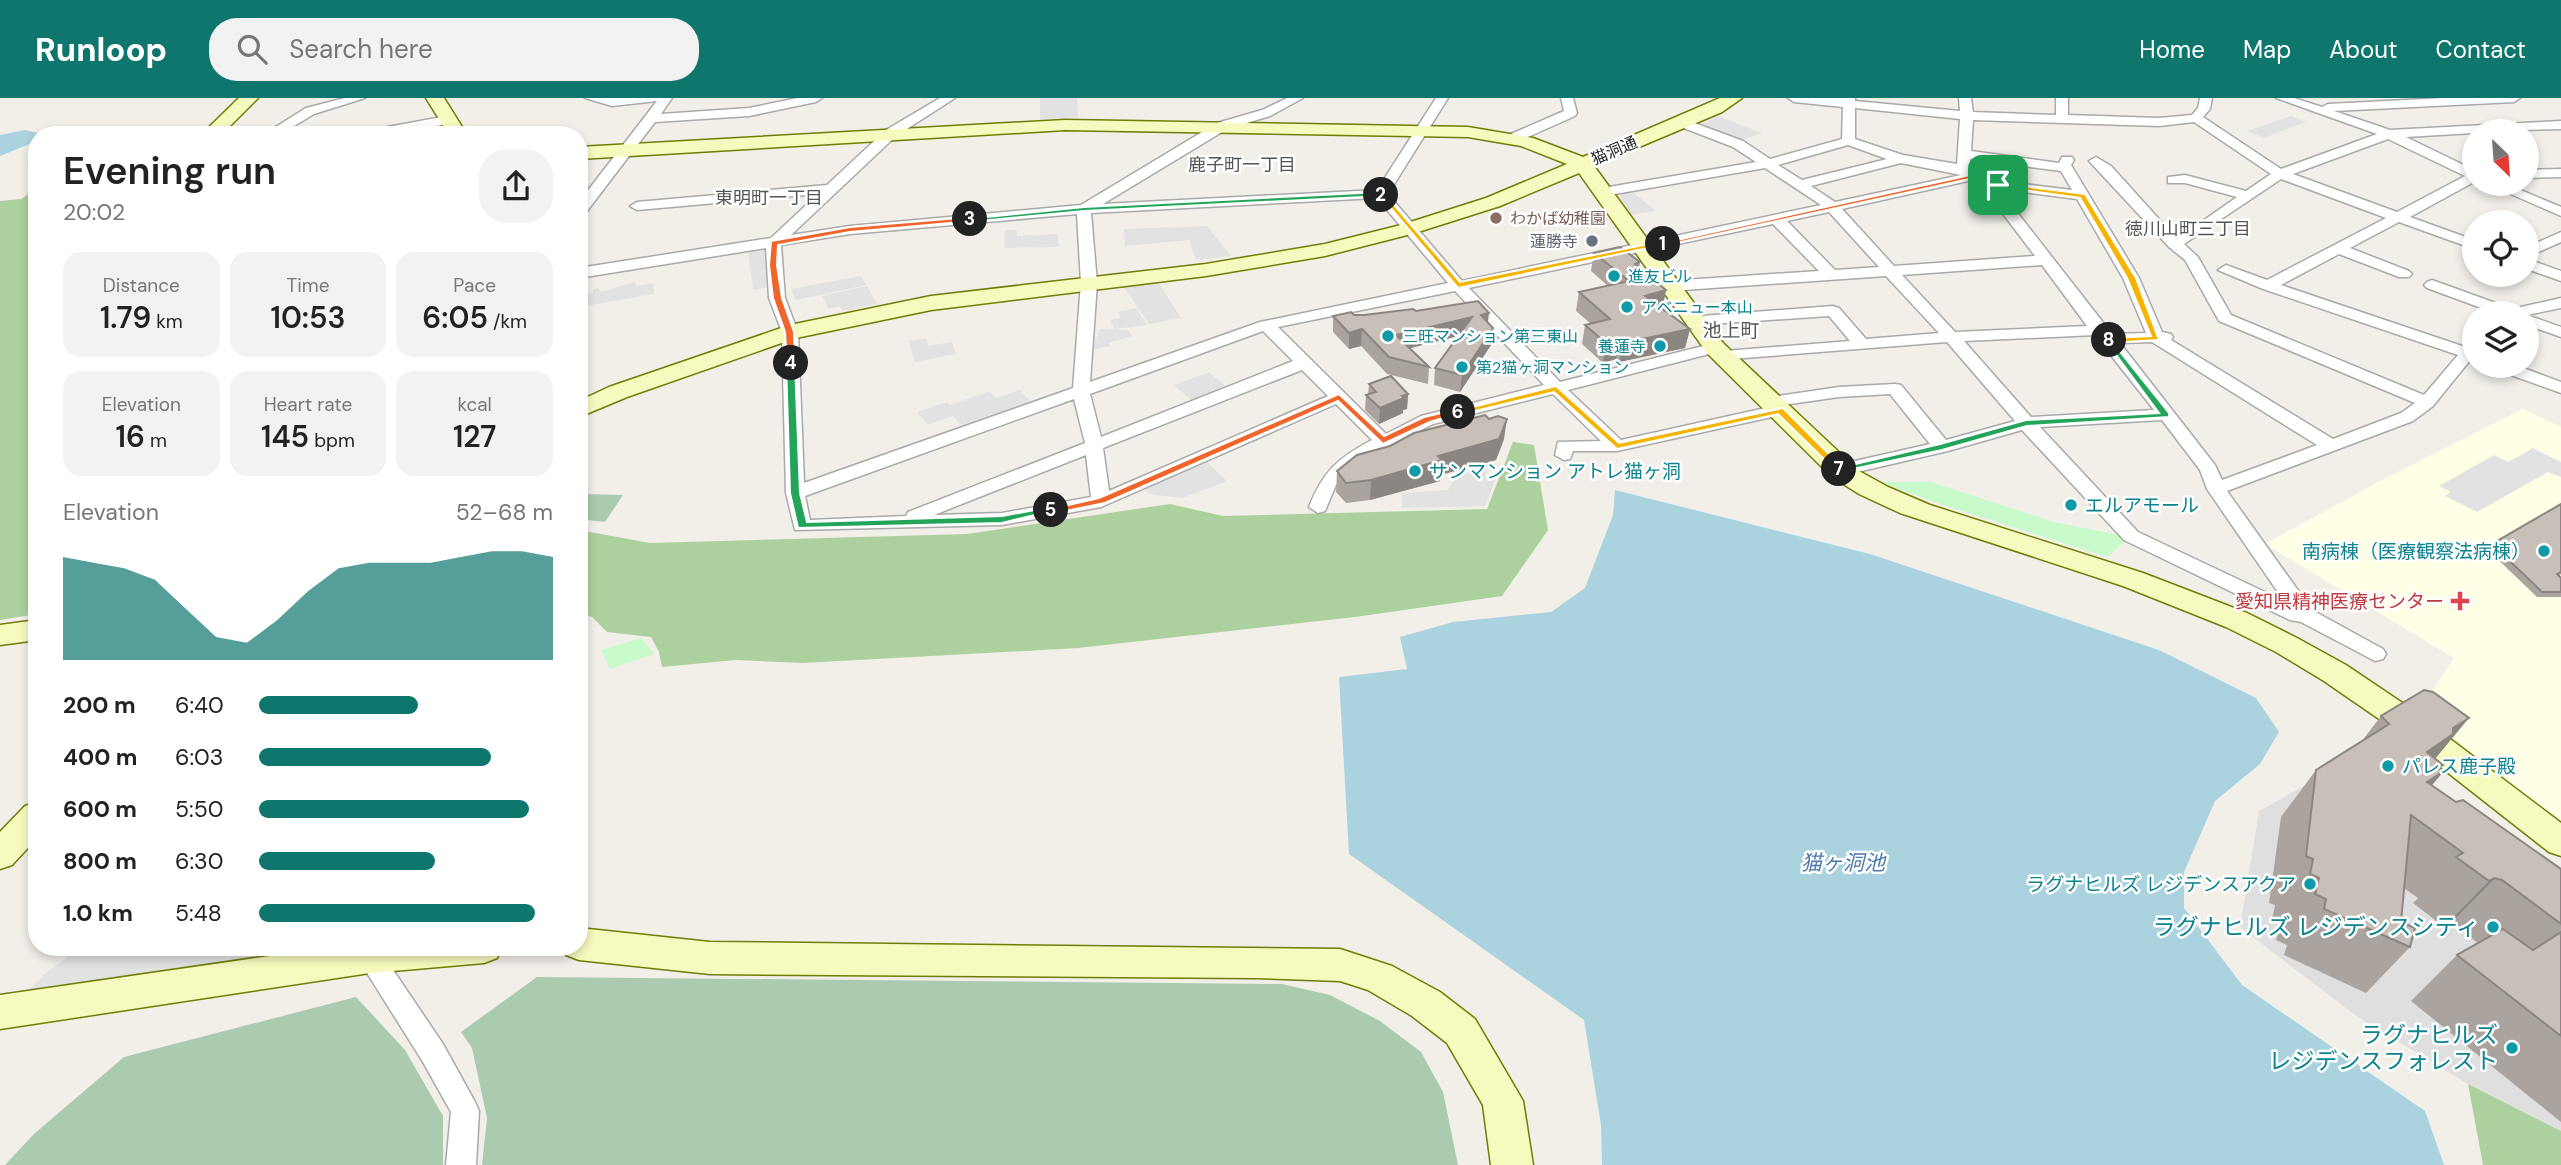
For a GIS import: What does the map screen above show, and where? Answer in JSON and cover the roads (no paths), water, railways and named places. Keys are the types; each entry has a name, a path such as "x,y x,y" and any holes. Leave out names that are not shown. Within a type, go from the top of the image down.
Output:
{"street":[{"path":"219,126 249,98"},
{"path":"303,98 310,111"},
{"path":"283,126 310,111 359,98"},
{"path":"591,98 612,102 656,98"},
{"path":"588,200 666,98"},
{"path":"650,118 749,113 816,98"},
{"path":"948,98 891,133 774,243 773,265 777,298 790,332 795,493 802,526 1002,519 1101,501 1339,397"},
{"path":"1084,209 1222,126 1266,113 1297,98"},
{"path":"1381,194 1442,98"},
{"path":"1516,137 1571,113 1567,98"},
{"name":"猫洞通","path":"1733,98 1582,164 1641,249 1720,352 1840,470 1884,498 1920,512 2179,595 2253,628 2334,673 2561,842"},
{"path":"1794,98 1849,101 1967,116 2159,122 2196,118 2280,174 2462,241"},
{"path":"1965,98 1965,167"},
{"path":"2062,98 2062,119"},
{"path":"2196,118 2204,109 2206,98"},
{"path":"2282,98 2389,134 2462,170"},
{"path":"2316,109 2514,98"},
{"path":"441,99 453,126"},
{"path":"2469,99 2507,119"},
{"path":"1848,141 1849,101"},
{"path":"1681,122 1738,144 1831,206 2026,423 2132,536 2297,615 2305,615"},
{"path":"588,152 1065,125 1222,126 1423,131 1516,137 1557,151 1582,164"},
{"path":"2539,127 2557,127"},
{"path":"2184,240 2280,174 2389,134 2462,130"},
{"path":"1603,192 1766,164 1848,141 1901,159 1965,167 2066,164 2082,196 2132,278 2161,338"},
{"path":"1800,185 1901,159"},
{"path":"2096,161 2174,244 2191,257 2225,318 2427,402"},
{"path":"588,406 618,392 790,332 931,303 1206,270 1325,250 1408,229 1493,202 1582,164"},
{"path":"1965,167 1990,187 2209,469 2216,489 2305,615 2375,653"},
{"path":"795,493 1266,325 1776,219 1965,167"},
{"path":"2539,174 2561,173"},
{"path":"2173,180 2196,181 2249,196"},
{"path":"2268,286 2462,182"},
{"path":"1990,187 1998,185 2082,196"},
{"path":"637,206 832,188"},
{"path":"588,272 850,230 1084,209 1381,194"},
{"path":"1381,194 1458,285 1556,389 1617,446"},
{"path":"2523,196 2561,212"},
{"path":"1084,209 1089,283 1082,392 1094,445 1101,501"},
{"path":"1776,219 1830,274"},
{"path":"2539,247 2561,236"},
{"path":"2338,249 2404,274"},
{"path":"1669,286 2048,260"},
{"path":"2539,268 2561,276"},
{"path":"2226,270 2462,348"},
{"path":"2432,285 2476,301"},
{"path":"2539,308 2561,303"},
{"path":"1694,320 1833,311 1861,343"},
{"path":"2539,324 2561,332"},
{"path":"1266,325 1383,441"},
{"path":"1318,507 1327,484 1337,471 1355,456 1427,419 1720,352 1951,337 2104,335 2161,338 2332,446"},
{"path":"2216,489 2407,417 2427,402 2462,362"},
{"path":"900,522 1304,363"},
{"path":"2534,378 2561,388"},
{"path":"1563,455 1564,446 1617,446 1839,392 1895,389 1942,447"},
{"path":"1840,470 1942,447 2026,423 2166,415"},
{"path":"0,635 28,630"},
{"path":"0,855 28,825"},
{"path":"588,945 710,958 1340,965 1379,977 1426,1003 1461,1031 1503,1101 1512,1165"},
{"path":"0,1012 381,956"},
{"path":"370,957 433,1053 465,1111 461,1165"}],"water":[{"path":"28,131 28,145 0,156 0,135"},
{"name":"猫ヶ洞池","path":"1615,490 1870,554 2159,650 2256,698 2279,732 2260,764 2215,801 2184,872 2184,908 2242,985 2425,1111 2444,1165 1602,1165 1601,1125 1584,1020 1349,854 1339,677 1407,669 1400,637 1453,622 1551,612 1585,588 1613,515"}],"place":[{"name":"わかば幼稚園","path":"1496,218"},
{"name":"蓮勝寺","path":"1592,241"},
{"name":"進友ビル","path":"1614,276"},
{"name":"アベニュー本山","path":"1627,307"},
{"name":"三旺マンション第三東山","path":"1388,336"},
{"name":"養蓮寺","path":"1660,346"},
{"name":"第2猫ヶ洞マンション","path":"1462,367"},
{"name":"サンマンション アトレ猫ヶ洞","path":"1415,471"},
{"name":"エルアモール","path":"2071,505"},
{"name":"南病棟（医療観察法病棟）","path":"2544,551"},
{"name":"愛知県精神医療センター","path":"2460,601"},
{"name":"パレス鹿子殿","path":"2388,766"},
{"name":"ラグナヒルズ レジデンスアクア","path":"2310,884"},
{"name":"ラグナヒルズ レジデンスシティ","path":"2493,927"},
{"name":"ラグナヒルズ レジデンスフォレスト","path":"2512,1048"}],"district":[{"name":"鹿子町一丁目","path":"1242,165"},
{"name":"東明町一丁目","path":"769,198"},
{"name":"徳川山町三丁目","path":"2188,229"},
{"name":"池上町","path":"1731,330"}]}
